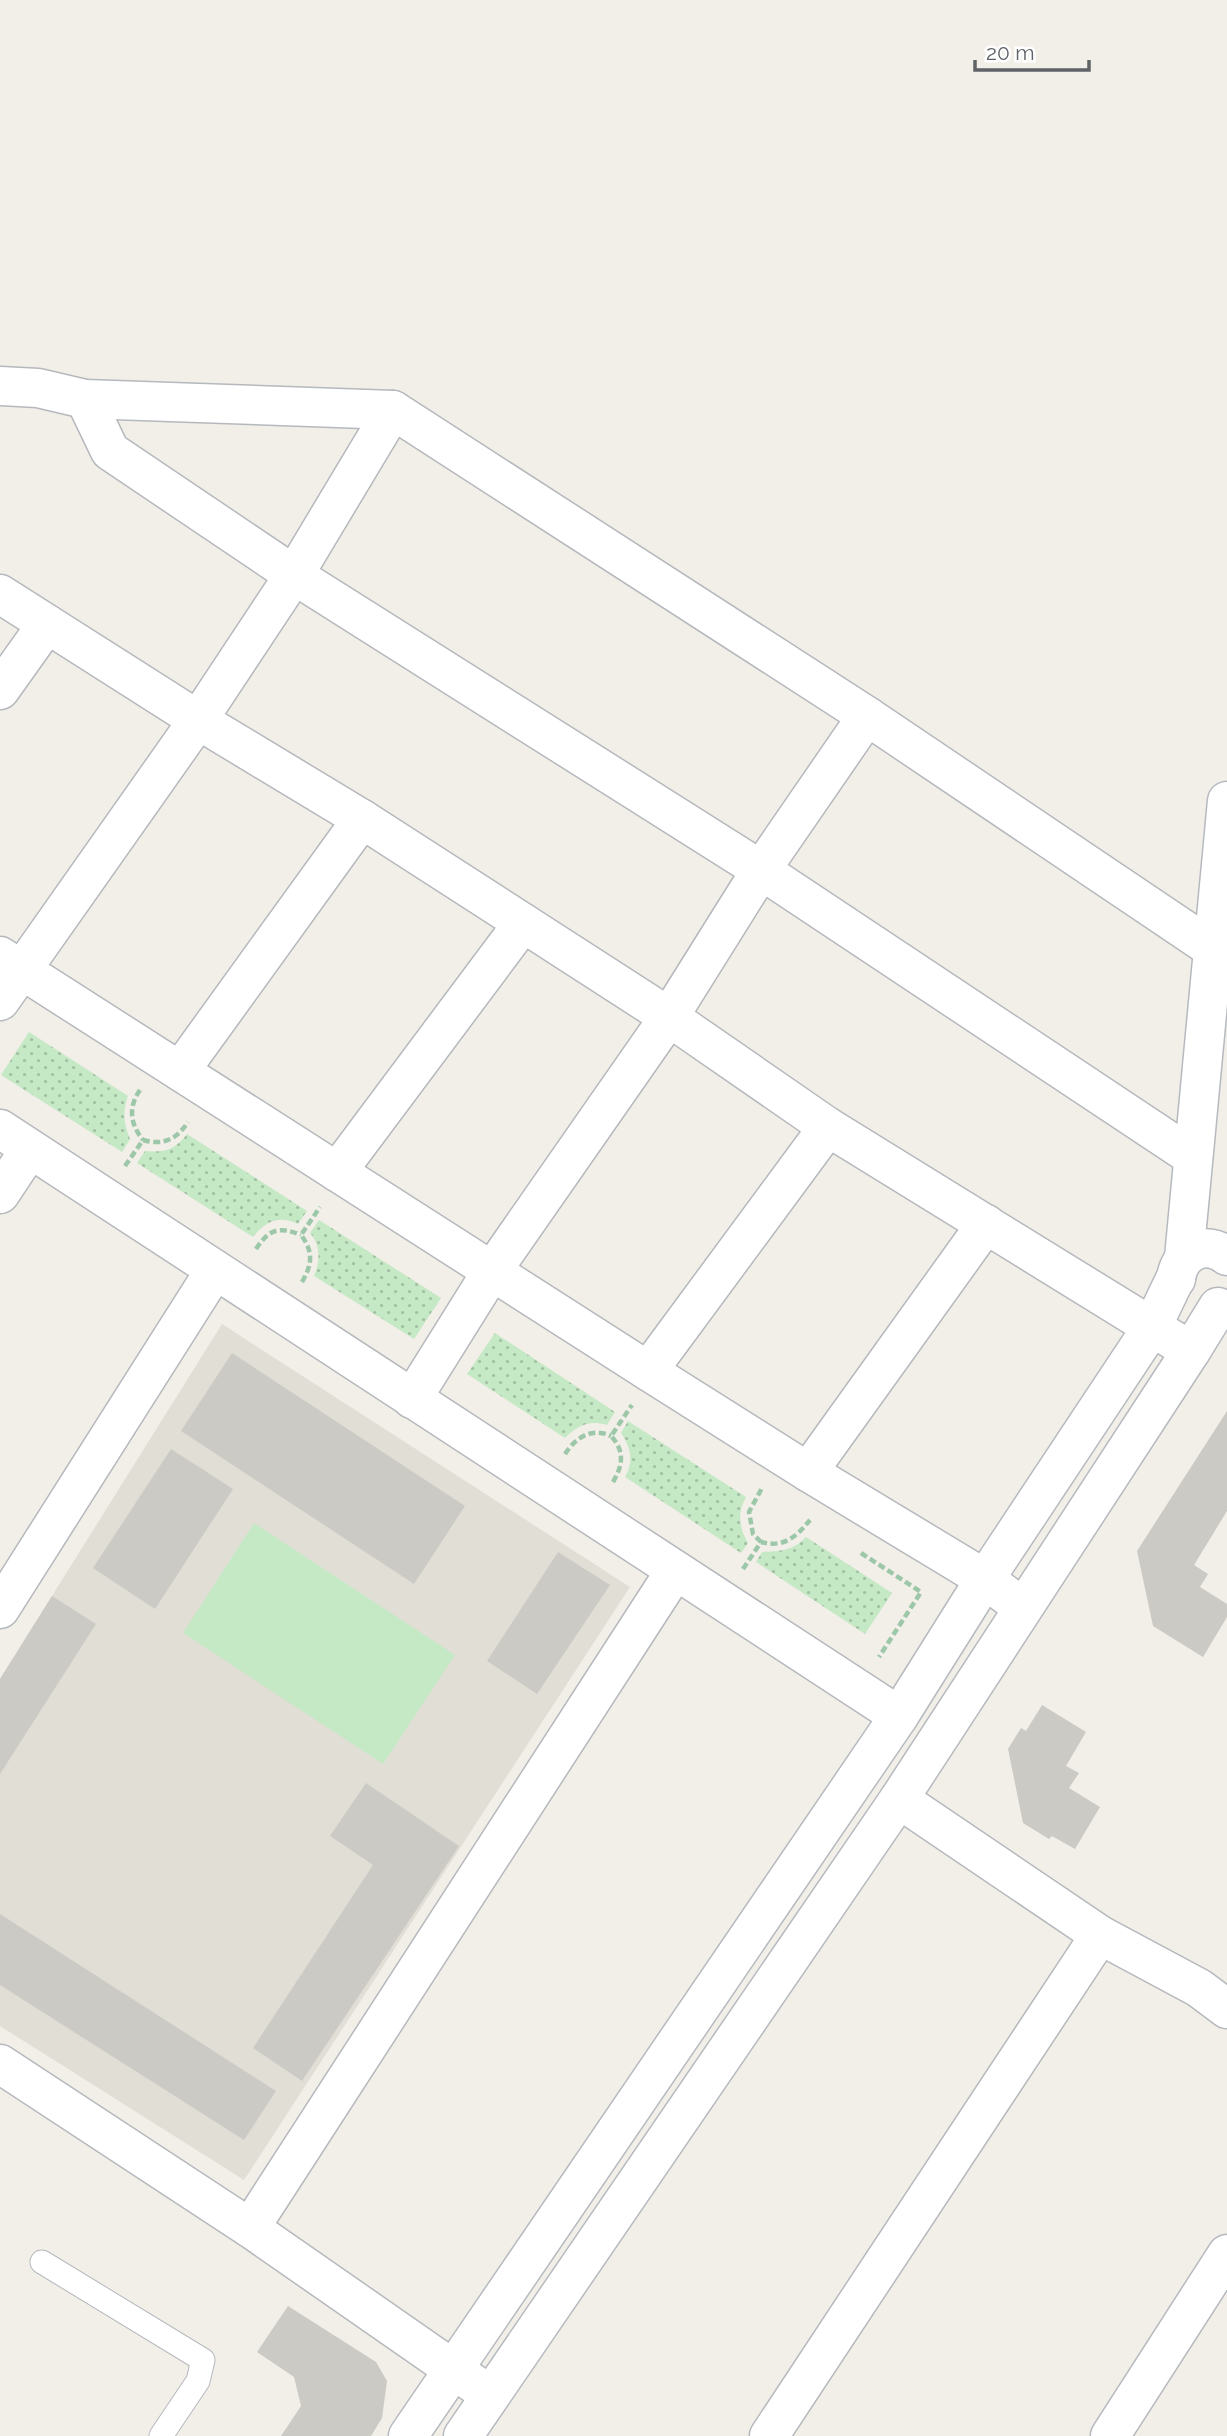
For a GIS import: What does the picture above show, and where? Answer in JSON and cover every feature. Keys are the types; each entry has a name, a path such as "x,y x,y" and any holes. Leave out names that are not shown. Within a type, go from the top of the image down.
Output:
{"street":[{"path":"0,386 38,388 85,399 393,410 867,716 1213,949"},
{"path":"85,399 110,451 294,575 761,870 1193,1157"},
{"path":"0,1001 11,962 198,720 294,575 393,410"},
{"path":"0,594 198,720 362,819 669,1017 828,1127 1192,1351"},
{"path":"0,690 47,624"},
{"path":"412,1399 492,1271 669,1017 761,870 867,716"},
{"path":"1222,1304 1208,1309 1190,1304 1182,1297 1180,1268 1227,801"},
{"path":"180,1071 362,819"},
{"path":"330,1187 523,923"},
{"path":"11,962 180,1071 330,1187 492,1271 640,1387 808,1472 985,1579 1023,1608"},
{"path":"640,1387 828,1127"},
{"path":"0,1195 15,1139 899,1716"},
{"path":"808,1472 986,1224"},
{"path":"408,2436 899,1716 985,1579 1152,1326 1180,1268 1192,1251 1202,1248 1212,1248 1227,1256"},
{"path":"0,1609 215,1270"},
{"path":"463,2436 899,1799 1222,1304"},
{"path":"250,2228 675,1571"},
{"path":"899,1799 1100,1935 1199,1989 1227,2009"},
{"path":"769,2436 1100,1935"},
{"path":"0,2064 250,2228 491,2395"},
{"path":"1110,2436 1227,2254"}],"lane":[{"path":"42,2262 203,2360 198,2381 161,2436"}],"path":[{"path":"143,1087 132,1107 136,1131 143,1140 153,1143 167,1142 178,1135 191,1118"},
{"path":"121,1172 143,1140"},
{"path":"301,1235 330,1187"},
{"path":"251,1256 262,1240 274,1231 287,1229 301,1235 309,1245 312,1259 309,1271 299,1287"},
{"path":"611,1436 640,1387"},
{"path":"563,1458 578,1438 601,1431 611,1436 618,1443 622,1455 620,1469 609,1488"},
{"path":"762,1488 749,1511 753,1534 761,1542 773,1545 784,1543 801,1531 810,1520"},
{"path":"741,1573 761,1542"}],"shaded area":[{"path":"222,1324 630,1587 244,2180 0,2026 0,1679"}],"green space":[{"path":"29,1032 128,1096 124,1118 130,1139 122,1152 1,1075"},
{"path":"187,1134 307,1211 298,1224 285,1220 273,1221 253,1237 137,1163 145,1151 169,1149"},
{"path":"319,1220 441,1298 414,1339 314,1276 318,1254 310,1233"},
{"path":"495,1333 615,1412 607,1425 584,1425 565,1438 467,1374"},
{"path":"628,1421 746,1497 740,1520 748,1543 741,1553 625,1477 630,1465 630,1455 621,1433"},
{"path":"254,1523 455,1655 383,1764 183,1633"},
{"path":"806,1537 892,1593 865,1634 756,1562 762,1552 791,1548"}],"building":[{"path":"232,1353 465,1506 414,1584 181,1431"},
{"path":"1227,1411 1227,1511 1194,1565 1208,1574 1200,1587 1227,1604 1227,1617 1203,1657 1153,1626 1137,1551"},
{"path":"171,1449 233,1489 155,1609 93,1568"},
{"path":"558,1552 610,1585 537,1694 487,1661"},
{"path":"52,1596 96,1624 0,1774 0,1679"},
{"path":"1042,1705 1086,1732 1066,1766 1079,1773 1069,1788 1100,1807 1075,1849 1052,1836 1049,1839 1023,1823 1008,1749 1021,1728 1026,1731"},
{"path":"366,1783 459,1846 302,2081 253,2048 373,1865 330,1836"},
{"path":"0,1914 276,2091 244,2140 0,1985"},
{"path":"288,2306 376,2362 387,2381 382,2418 371,2436 281,2436 301,2406 294,2377 257,2352"}]}
